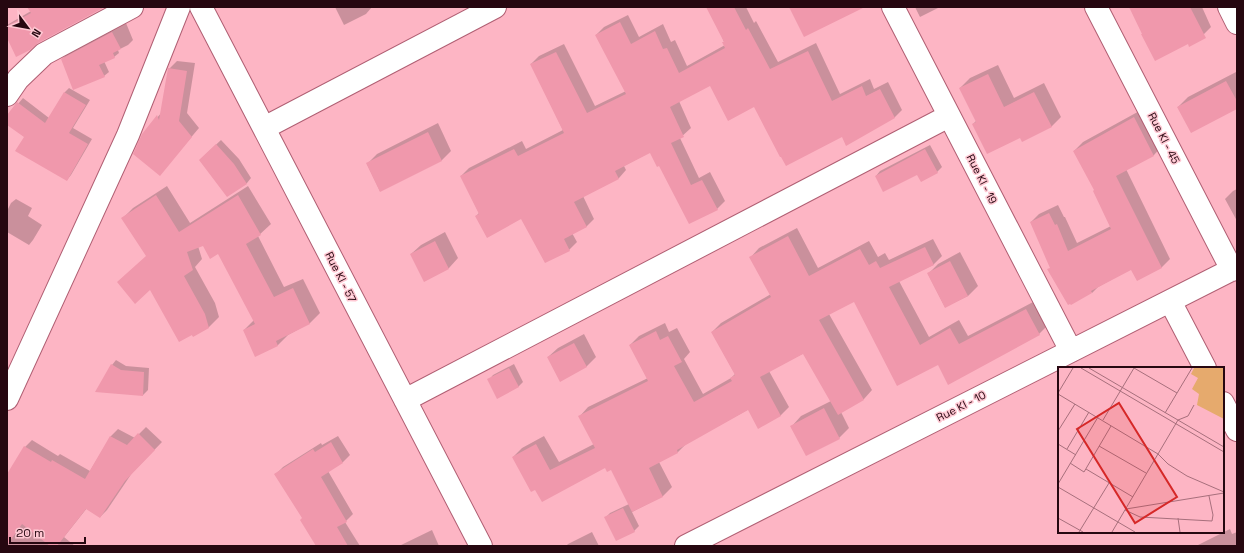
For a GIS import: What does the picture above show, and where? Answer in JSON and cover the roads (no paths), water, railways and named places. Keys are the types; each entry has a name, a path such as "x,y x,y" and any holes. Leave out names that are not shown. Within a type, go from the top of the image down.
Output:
{"street":[{"path":"7,95 18,79 44,54 132,7"},
{"path":"7,399 128,135 179,7"},
{"name":"Rue KI - 57","path":"201,7 480,546"},
{"path":"264,128 495,7"},
{"name":"Rue KI - 19","path":"893,7 1071,351"},
{"name":"Rue KI - 45","path":"1096,7 1234,268"},
{"path":"1229,7 1237,23"},
{"path":"405,400 949,116"},
{"name":"Rue KI - 10","path":"686,546 1234,268"},
{"path":"1170,301 1204,367"},
{"path":"1224,405 1237,430"}]}
